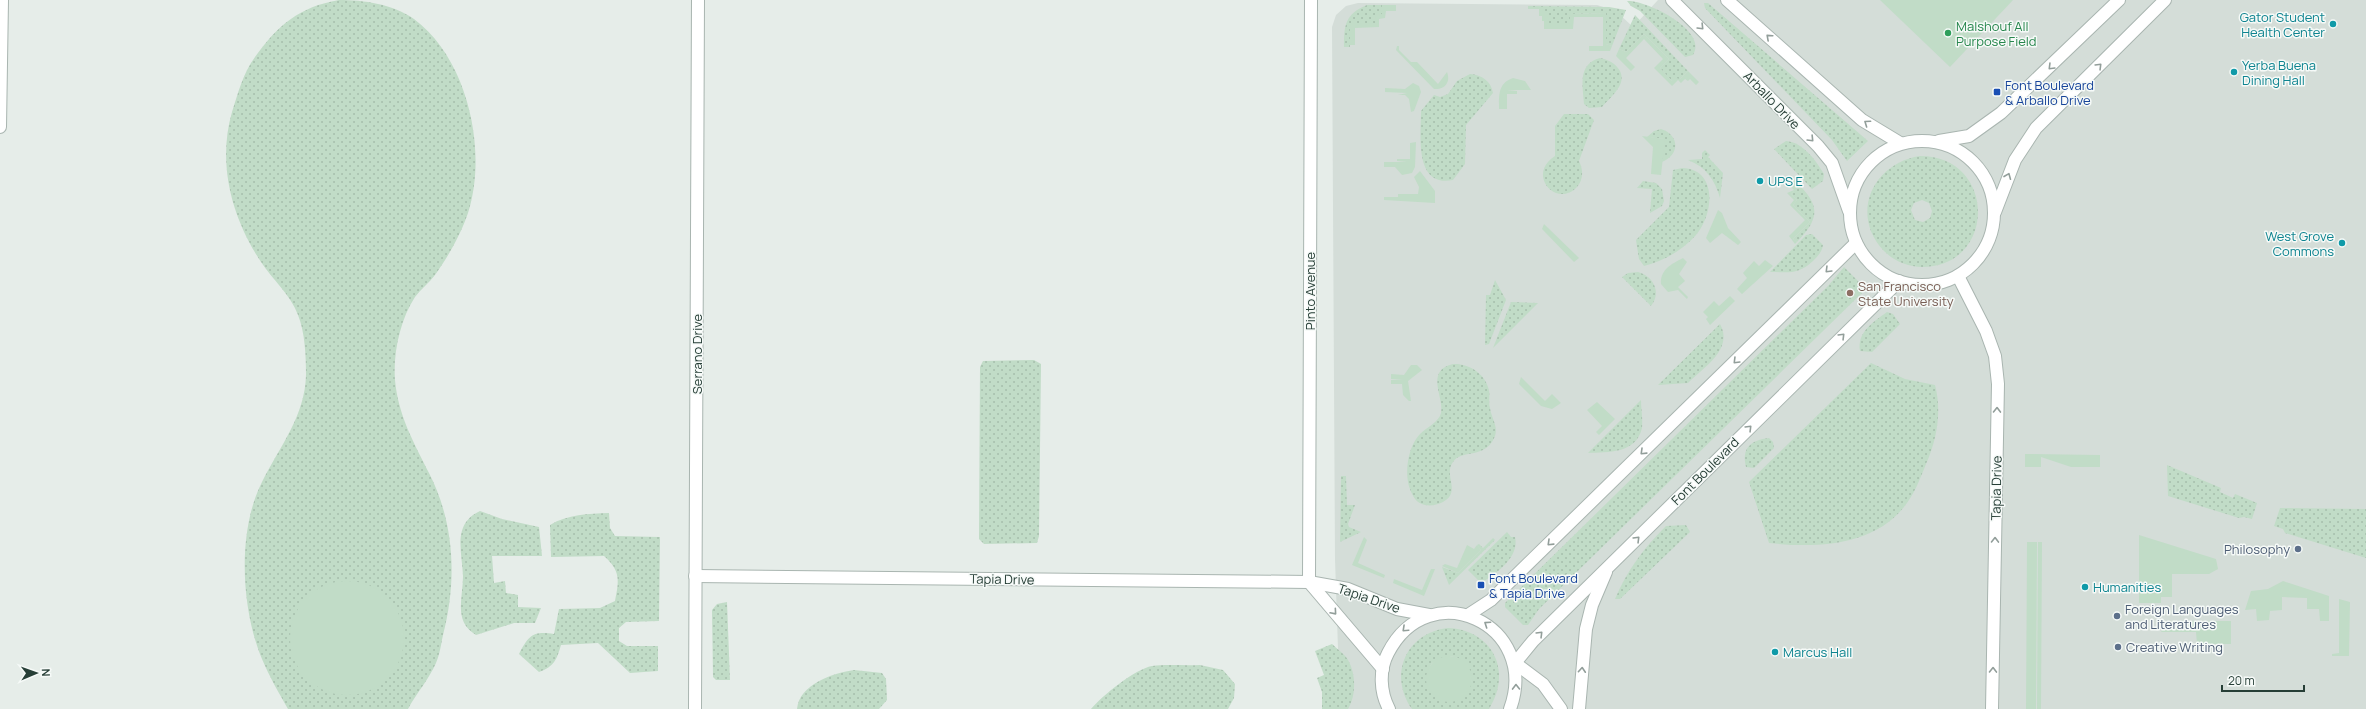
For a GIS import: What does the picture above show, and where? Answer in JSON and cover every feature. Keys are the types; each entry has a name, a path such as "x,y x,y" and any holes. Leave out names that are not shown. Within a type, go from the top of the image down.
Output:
{"street":[{"path":"0,126 2,0"},
{"name":"Serrano Drive","path":"695,709 698,0"},
{"name":"Pinto Avenue","path":"1309,582 1311,0"},
{"name":"Arballo Drive","path":"1672,0 1818,146 1832,163 1850,215"},
{"path":"1727,0 1862,120 1900,143"},
{"path":"1937,142 1969,136 2001,114 2119,0"},
{"path":"1995,213 1991,190 1978,166 1956,148 1937,142 1923,140 1900,143 1882,152 1865,168 1854,188 1850,215 1856,243 1871,264 1899,281 1918,285 1937,284 1958,276 1978,259 1990,238 1995,213 2015,160 2036,128 2165,0"},
{"path":"1468,615 1491,600 1856,243"},
{"name":"Tapia Drive","path":"1958,276 1986,331 1995,356 1998,384 1992,709"},
{"name":"Font Boulevard","path":"1515,663 1533,641 1899,281"},
{"path":"1579,709 1586,629 1592,605 1609,566"},
{"name":"Tapia Drive","path":"695,576 1309,582 1348,589 1397,609 1428,615"},
{"name":"Tapia Drive","path":"1309,582 1383,668"},
{"path":"1384,706 1381,679 1383,668 1395,639 1410,625 1428,615 1448,612 1468,615 1486,623 1501,636 1515,663 1516,692 1510,709"},
{"path":"1515,663 1543,684 1561,709"}],"shaded area":[{"name":"San Francisco State University","path":"1658,0 2366,0 2366,709 1340,709 1335,559 1332,27 1336,15 1346,6 1358,3 1597,5 1616,11 1633,27"}],"green space":[{"path":"339,0 368,2 388,6 414,19 433,36 448,57 460,82 469,108 474,135 476,162 474,189 468,213 458,237 445,261 433,278 415,297 410,306 405,316 396,348 395,380 399,405 418,451 438,492 449,532 452,573 447,615 436,663 408,709 288,709 262,659 255,639 246,594 245,546 248,523 262,482 290,430 301,404 305,390 306,360 302,329 295,308 261,262 242,227 235,209 227,171 226,151 228,132 232,112 244,76 251,63 272,36 291,19 312,7"},
{"name":"Malshouf All Purpose Field","path":"1880,0 2013,0 1950,67"},
{"path":"1627,1 1636,2 1661,11 1684,27 1692,36 1696,46 1693,55 1685,57 1640,11 1631,6"},
{"path":"1704,3 1708,3 1868,141 1847,161 1832,140 1705,8"},
{"path":"1367,5 1382,5 1382,15 1375,24 1350,24 1350,47 1344,47 1344,32 1347,21 1354,12"},
{"path":"1382,5 1396,5 1396,11 1386,11 1385,18 1379,19 1379,27 1355,28 1355,45 1350,45 1350,24 1375,24 1376,15 1382,14"},
{"path":"1528,6 1609,7 1626,10 1612,46 1606,44 1606,13 1570,14 1570,25 1548,25 1548,12 1539,12 1539,9 1528,9"},
{"path":"1539,12 1548,12 1548,25 1570,25 1570,14 1606,13 1606,44 1612,46 1610,51 1589,51 1589,46 1603,46 1603,17 1574,17 1573,29 1544,29 1544,21 1542,21 1542,16 1539,16"},
{"path":"1635,15 1688,71 1680,79 1672,81 1660,68 1669,59 1644,34 1626,52 1619,49"},
{"path":"1644,34 1669,59 1660,68 1672,81 1676,78 1680,79 1688,71 1699,82 1696,85 1690,79 1688,81 1685,79 1681,83 1678,80 1672,86 1654,68 1663,59 1644,39 1626,58 1635,67 1631,71 1616,56 1619,49 1626,52"},
{"path":"1397,46 1399,46 1399,50 1411,62 1417,62 1438,84 1447,72 1448,82 1446,85 1438,89 1434,89 1396,50"},
{"path":"1600,58 1610,61 1618,68 1622,76 1621,82 1619,87 1602,107 1589,108 1584,104 1583,76 1588,65"},
{"path":"1470,74 1485,79 1490,85 1493,93 1466,125 1465,164 1453,180 1440,180 1432,176 1426,168 1422,158 1421,111 1434,95 1440,97 1448,94 1457,81"},
{"path":"1513,78 1525,81 1531,90 1507,90 1517,91 1517,94 1507,94 1507,109 1499,109 1500,90 1504,83"},
{"path":"1413,83 1419,86 1421,92 1414,111 1411,112 1409,99 1405,95 1398,95 1407,93 1385,92 1385,88 1405,89"},
{"path":"1564,114 1588,114 1594,120 1579,161 1582,171 1581,181 1577,187 1569,193 1561,194 1553,192 1547,186 1544,180 1543,172 1547,163 1555,156 1555,126"},
{"path":"1661,129 1672,136 1675,145 1675,150 1672,155 1662,162 1664,139 1647,137 1654,131"},
{"path":"1642,136 1665,139 1661,175 1651,174 1653,147"},
{"path":"1786,141 1792,142 1803,148 1813,158 1824,174 1823,181 1812,189 1774,149"},
{"path":"1416,142 1415,167 1412,173 1402,175 1395,167 1384,167 1384,162 1407,162 1397,161 1397,159 1410,159 1410,143"},
{"path":"1705,150 1710,155 1708,157 1723,173 1720,198 1715,185 1705,170 1688,160 1702,159 1702,153"},
{"path":"1920,156 1945,161 1963,173 1974,191 1978,212 1975,232 1964,250 1947,262 1922,267 1906,265 1888,255 1874,237 1868,222 1868,207 1871,192 1879,179 1890,169 1904,161","holes":["1922,200 1929,203 1932,211 1930,218 1923,222 1915,220 1911,210 1914,203"]},
{"path":"1682,168 1694,170 1702,176 1707,184 1709,205 1706,216 1696,235 1679,250 1666,258 1644,266 1639,259 1636,240 1669,207 1673,170"},
{"path":"1420,171 1435,191 1435,203 1384,200 1384,197 1398,197 1398,194 1418,194 1419,187 1414,177"},
{"path":"1792,177 1800,186 1791,194 1797,200 1793,205 1810,222 1793,239 1797,242 1795,244 1789,236 1805,220 1790,205 1794,200 1787,193 1794,190 1792,188 1794,185 1789,180"},
{"path":"1643,181 1656,183 1662,189 1664,201 1662,206 1650,213 1652,189 1637,188"},
{"path":"1800,186 1812,201 1814,214 1813,221 1797,242 1793,239 1810,222 1793,205 1797,200 1791,194"},
{"path":"1718,210 1722,213 1728,228 1741,242 1738,245 1722,233 1710,243 1706,238"},
{"path":"1544,224 1579,258 1574,262 1542,229"},
{"path":"1812,234 1823,245 1821,252 1813,261 1798,271 1770,272 1806,235"},
{"path":"1683,258 1687,262 1679,274 1685,281 1678,287 1688,297 1687,299 1678,290 1668,292 1661,284 1664,271"},
{"path":"1765,260 1773,266 1742,294 1737,289 1747,278 1743,273 1754,261 1759,266"},
{"path":"1844,267 1866,289 1539,609 1528,625 1523,625 1505,607 1505,603 1828,286"},
{"path":"1638,272 1648,277 1652,281 1656,290 1656,295 1651,306 1622,277 1628,273"},
{"path":"1495,280 1506,300 1489,344 1485,345 1486,295 1490,295"},
{"path":"1730,296 1735,301 1710,325 1706,319 1708,317 1703,312 1714,301 1719,306"},
{"path":"1511,302 1538,303 1493,348"},
{"path":"1887,312 1893,314 1900,324 1872,352 1860,351 1861,338 1867,328"},
{"path":"1720,324 1723,333 1723,342 1715,357 1709,364 1688,383 1658,385"},
{"path":"1034,360 1041,364 1039,536 1037,543 984,544 979,539 980,367 983,361"},
{"path":"1871,363 1905,379 1935,385 1938,405 1936,435 1930,454 1911,497 1904,507 1891,520 1876,530 1859,537 1841,542 1823,544 1786,545 1769,543 1749,482"},
{"path":"1453,364 1470,367 1483,377 1489,390 1489,405 1496,433 1492,442 1487,447 1477,452 1461,456 1453,462 1450,467 1452,488 1448,498 1438,504 1425,505 1419,503 1412,495 1407,475 1408,460 1416,439 1440,416 1441,407 1438,386 1439,372"},
{"path":"1411,365 1417,365 1422,370 1408,381 1411,401 1409,401 1403,395 1402,384 1391,384 1391,380 1403,379 1391,379 1391,374 1404,375"},
{"path":"1521,377 1545,401 1552,394 1561,403 1552,409 1541,406 1519,384"},
{"path":"1641,400 1642,428 1634,443 1628,447 1612,452 1588,453"},
{"path":"1597,402 1615,419 1599,435 1596,432 1602,426 1587,410"},
{"path":"1769,438 1773,442 1774,448 1754,468 1746,467 1745,455 1749,446 1757,441"},
{"path":"2025,454 2100,455 2100,467 2071,467 2041,457 2041,467 2025,467"},
{"path":"2167,465 2221,488 2220,492 2233,498 2235,494 2257,503 2252,519 2244,517 2239,518 2168,496"},
{"path":"1341,476 1346,476 1347,505 1355,505 1348,524 1349,527 1361,532 1340,542"},
{"path":"2280,508 2366,509 2366,558 2285,533 2283,529 2274,526"},
{"path":"480,511 502,519 539,527 542,556 492,556 494,583 505,581 506,593 518,595 518,607 541,608 535,623 514,623 476,635 464,623 461,609 463,576 461,548 462,531 465,523 471,516"},
{"path":"609,513 610,528 615,536 660,537 659,621 626,622 619,628 619,641 627,646 658,646 658,671 630,673 598,643 561,645 554,662 548,668 539,672 519,654 526,642 536,634 554,634 559,609 600,608 615,601 618,582 616,572 610,561 604,556 551,557 550,525 557,521 571,517 586,514"},
{"path":"1686,525 1690,532 1620,599 1615,599 1625,578 1643,551 1658,534 1666,526"},
{"path":"1507,532 1511,537 1515,537 1516,544 1514,551 1506,564 1500,570 1481,583 1468,570"},
{"path":"2139,535 2216,559 2218,569 2209,574 2172,574 2172,597 2161,597 2161,603 2139,603"},
{"path":"1364,537 1367,540 1358,563 1385,575 1384,578 1352,565"},
{"path":"1493,538 1495,540 1449,585 1442,567 1458,573 1481,550 1477,545 1479,544 1483,548"},
{"path":"2027,542 2037,542 2036,709 2026,709"},
{"path":"2038,542 2042,542 2041,709 2037,709"},
{"path":"1467,545 1474,549 1477,545 1481,550 1458,573 1442,566 1445,564 1457,568"},
{"path":"1431,569 1435,569 1424,596 1393,583 1394,579 1422,590"},
{"path":"347,581 358,582 369,586 379,591 387,598 394,606 399,616 403,627 403,649 399,660 394,670 387,678 379,685 369,690 358,694 347,695 336,694 325,690 315,685 307,678 300,670 295,660 291,649 290,638 291,627 295,616 300,606 307,598 315,591 325,586 336,582"},
{"path":"2283,581 2329,596 2329,621 2320,621 2319,609 2307,609 2307,598 2282,597 2282,610 2270,611 2269,620 2257,621 2256,609 2245,610 2251,591 2268,589"},
{"path":"2339,599 2350,602 2349,656 2332,656 2332,654 2339,653"},
{"path":"727,602 730,680 716,680 713,677 712,610 717,604"},
{"path":"2172,621 2231,621 2231,644 2197,644 2196,632 2161,632 2165,625"},
{"path":"1448,628 1464,631 1477,636 1487,645 1494,655 1498,668 1499,681 1496,695 1489,709 1412,709 1405,696 1402,682 1402,669 1405,657 1421,638 1433,631","holes":["1451,656 1458,658 1472,680 1467,689 1459,694 1449,696 1440,695 1433,691 1428,684 1427,674 1432,663"]},
{"path":"1332,644 1343,653 1352,669 1354,690 1348,709 1322,709 1322,692 1317,678 1324,675 1315,651"},
{"path":"1449,656 1462,660 1468,666 1472,679 1468,692 1462,698 1449,702 1436,698 1430,692 1426,679 1430,666 1436,660"},
{"path":"1158,665 1200,665 1223,670 1235,684 1234,698 1228,709 1091,709 1120,683 1145,668"},
{"path":"854,670 882,673 886,679 887,700 879,709 797,709 799,700 811,686 828,677"}],"place":[{"name":"Gator Student Health Center","path":"2333,24"},
{"name":"Malshouf All Purpose Field","path":"1948,33"},
{"name":"Yerba Buena Dining Hall","path":"2234,72"},
{"name":"Font Boulevard & Arballo Drive","path":"1997,92"},
{"name":"UPS E","path":"1760,181"},
{"name":"West Grove Commons","path":"2342,243"},
{"name":"San Francisco State University","path":"1850,293"},
{"name":"Philosophy","path":"2298,549"},
{"name":"Font Boulevard & Tapia Drive","path":"1481,585"},
{"name":"Humanities","path":"2085,587"},
{"name":"Foreign Languages and Literatures","path":"2117,616"},
{"name":"Creative Writing","path":"2118,647"},
{"name":"Marcus Hall","path":"1775,652"}]}
